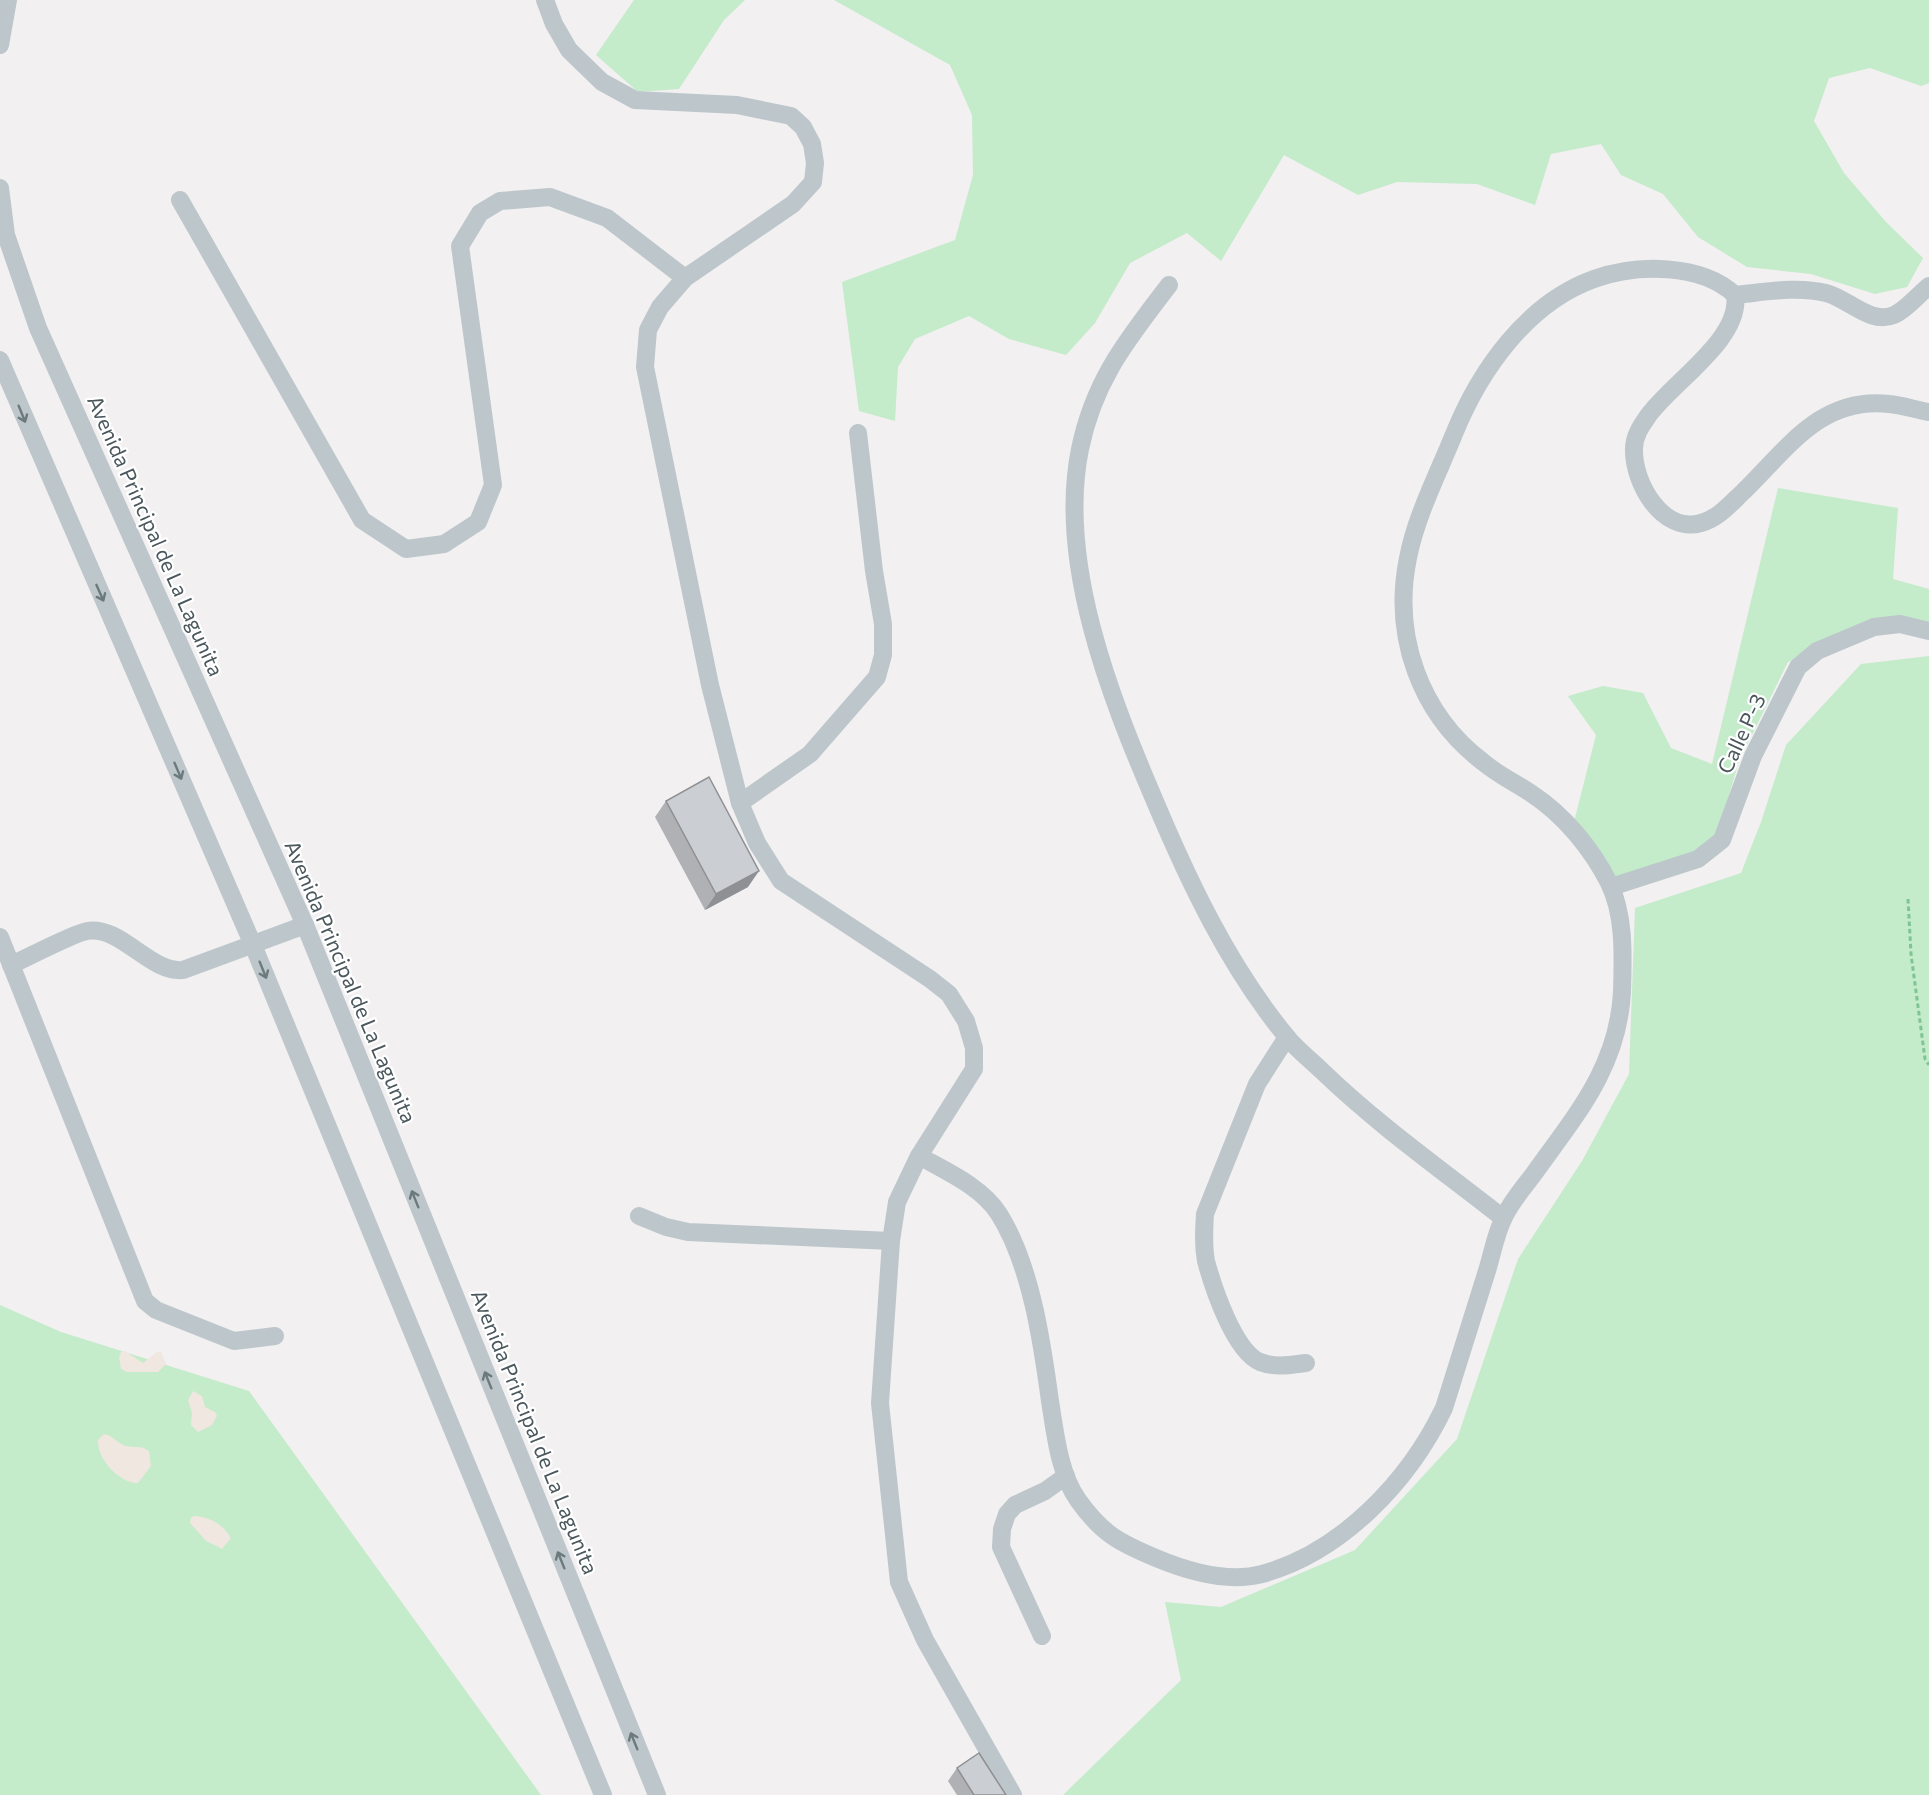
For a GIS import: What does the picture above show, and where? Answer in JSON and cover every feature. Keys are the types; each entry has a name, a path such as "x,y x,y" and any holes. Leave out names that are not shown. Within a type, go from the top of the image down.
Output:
{"street":[{"path":"0,45 8,0"},
{"path":"545,0 554,24 569,50 602,82 635,100 738,105 791,116 803,127 812,144 815,163 813,182 793,204 685,278 660,307 648,330 645,367 710,686 740,803 757,843 781,881 930,979 949,994 966,1021 974,1048 974,1069 920,1155 897,1202 891,1241 880,1403 899,1582 925,1640 1013,1795"},
{"name":"Avenida Principal de La Lagunita","path":"0,188 6,236 38,328 305,926 657,1795"},
{"path":"180,200 362,520 406,549 444,544 478,522 493,485 460,246 480,213 500,201 550,197 607,218 685,278"},
{"path":"920,1155 967,1183 999,1213 1025,1273 1045,1362 1054,1426 1066,1476 1077,1499 1110,1536 1127,1547 1182,1569 1240,1576 1261,1574 1312,1554 1336,1539 1405,1472 1431,1435 1444,1408 1503,1218 1594,1090 1609,1059 1618,1028 1622,986 1620,922 1611,887 1592,854 1566,824 1535,795 1498,774 1468,751 1430,704 1414,669 1405,630 1404,586 1408,556 1456,428 1482,378 1532,318 1565,294 1592,280 1623,271 1689,273 1724,285 1735,295 1737,307 1724,335 1652,410 1637,431 1634,449 1638,474 1647,495 1674,521 1687,525 1715,517 1807,427 1829,413 1868,403 1889,404 1929,412"},
{"path":"1168,285 1123,346 1095,394 1080,451 1074,492 1075,538 1085,593 1101,656 1125,731 1209,920 1232,960 1287,1037 1354,1101 1503,1218"},
{"path":"1735,295 1782,289 1825,293 1848,301 1869,316 1883,317 1894,315 1929,286"},
{"path":"0,360 253,945 603,1795"},
{"path":"740,803 810,754 877,677 884,655 883,624 874,571 858,433"},
{"name":"Calle P-3","path":"1611,887 1698,859 1722,840 1753,756 1798,667 1816,651 1874,627 1900,624 1929,631"},
{"path":"11,965 87,931 106,933 170,971 183,969 305,926"},
{"path":"0,937 146,1301 156,1310 234,1341 275,1336"},
{"path":"1287,1037 1257,1084 1205,1214 1203,1235 1206,1260 1218,1298 1242,1347 1257,1361 1276,1367 1306,1363"},
{"path":"639,1216 666,1227 688,1232 891,1241"},
{"path":"1042,1636 1001,1547 1002,1529 1007,1514 1015,1505 1045,1491 1066,1476"}],"path":[{"path":"1908,899 1911,954 1925,1059 1929,1065"}],"green space":[{"path":"634,0 745,0 724,20 679,89 638,92 596,55"},
{"path":"834,0 1929,0 1929,83 1921,86 1870,68 1829,78 1814,121 1844,173 1886,222 1923,258 1907,287 1875,294 1811,274 1747,267 1698,237 1663,194 1621,175 1601,144 1551,154 1535,205 1477,184 1397,182 1358,195 1284,155 1221,261 1187,233 1130,263 1095,323 1066,355 1009,339 969,316 915,339 898,367 895,421 859,411 842,282 955,240 973,175 972,115 950,65"},
{"path":"1778,488 1898,508 1893,579 1929,589 1929,623 1893,617 1788,662 1739,761 1714,847 1606,884 1573,826 1596,735 1568,696 1603,686 1643,693 1671,748 1712,764"},
{"path":"1929,656 1929,1795 1063,1795 1181,1680 1165,1602 1221,1607 1355,1550 1457,1439 1518,1259 1582,1161 1629,1074 1635,908 1741,873 1761,822 1786,745 1861,664"},
{"path":"0,1305 61,1332 249,1391 541,1795 0,1795"}],"sand":[{"path":"125,1351 143,1363 157,1352 161,1352 166,1364 158,1372 127,1372 121,1369 119,1357 121,1352"},
{"path":"193,1391 202,1396 205,1407 215,1412 217,1416 212,1425 198,1432 191,1425 192,1413 188,1400"},
{"path":"104,1434 126,1446 141,1447 149,1451 151,1466 138,1483 124,1479 110,1469 105,1462 98,1440"},
{"path":"191,1517 212,1520 228,1533 231,1538 222,1549 206,1541 190,1523"}],"building":[{"path":"709,777 759,871 716,894 666,801"},
{"path":"979,1753 1006,1795 974,1795 957,1768"}]}
